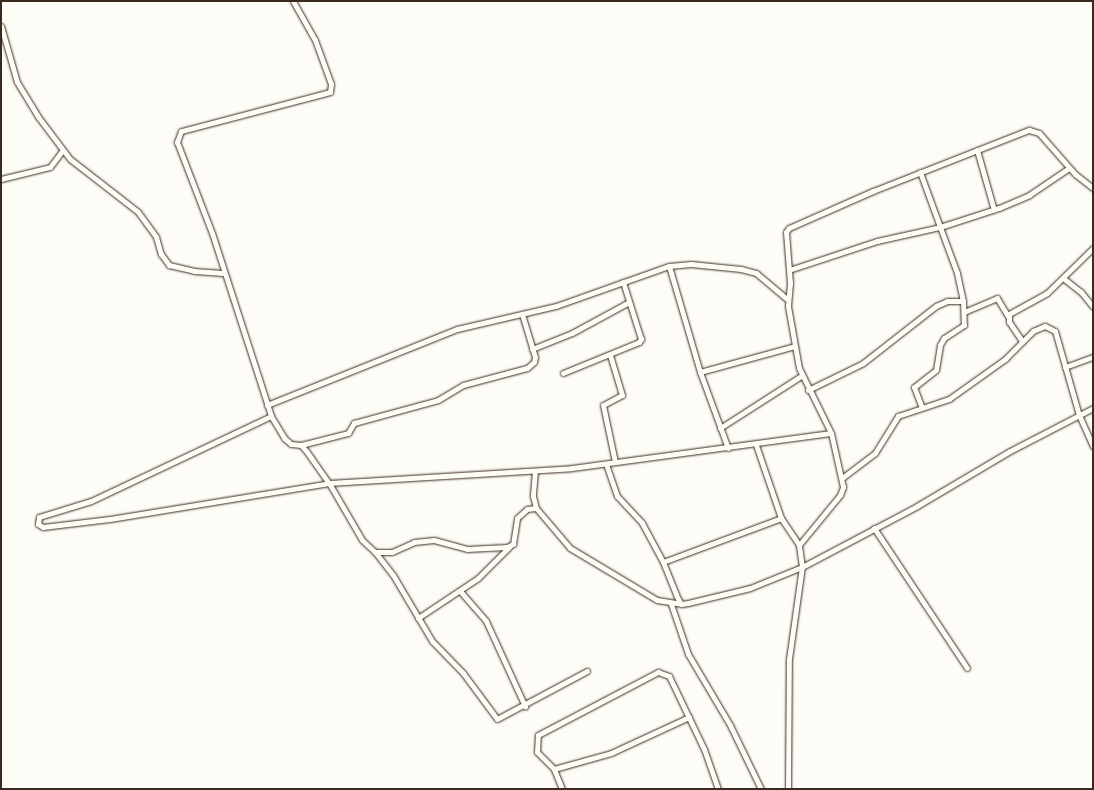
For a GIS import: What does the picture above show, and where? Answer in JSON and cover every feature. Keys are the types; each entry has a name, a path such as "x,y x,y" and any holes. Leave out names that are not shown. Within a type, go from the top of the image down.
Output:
{"street":[{"path":"293,1 314,40 331,84 330,92 189,128 178,134 177,142 212,233 223,273 267,405 271,416 284,438 291,444 301,445 348,433 354,423 438,400 463,385 527,368 534,362 532,348 522,314"},
{"path":"1,26 18,82 62,151 70,160 138,212 156,236 161,254 169,265 194,271 223,273"},
{"path":"799,545 840,495 842,478 832,433 801,376 787,299 788,270 786,236 789,228 920,172 1032,130 1039,133 1069,168 1093,188"},
{"path":"977,150 994,210"},
{"path":"1,179 50,167 62,151"},
{"path":"788,270 870,243 940,227 994,210 1036,192 1069,168"},
{"path":"920,172 957,273 964,312 964,325 944,338 940,345 936,370 914,387 922,408"},
{"path":"1008,316 1012,312 1041,297 1063,278 1093,248"},
{"path":"267,405 457,329 556,306 669,266 691,264 756,273 787,299"},
{"path":"669,266 700,372 728,448"},
{"path":"1063,278 1081,292 1093,307"},
{"path":"563,373 636,345 641,339 623,282"},
{"path":"964,312 997,298 1022,341"},
{"path":"808,390 863,363 936,306 947,301 963,301"},
{"path":"532,348 585,326 629,302"},
{"path":"842,478 875,453 898,416 949,399 1005,359 1022,341 1038,328 1050,327 1055,331 1079,415 1093,446"},
{"path":"700,372 795,346"},
{"path":"610,355 622,395 603,405 615,462"},
{"path":"1065,366 1093,357"},
{"path":"720,428 801,376"},
{"path":"535,471 533,496 536,508 566,543 585,559 657,600 671,604 681,604 750,588 802,567 917,506 1010,451 1093,408"},
{"path":"271,416 91,501 40,517 38,524 43,527 110,519 329,482 535,471 606,464 756,445 832,433"},
{"path":"301,445 329,482 362,540 375,552 393,574 432,641 463,673 496,718 503,718 587,671"},
{"path":"756,445 781,518 799,545 802,567 789,658 788,789"},
{"path":"606,464 617,496 642,523 663,562 681,604"},
{"path":"418,618 478,578 513,544 517,518 527,509 536,508"},
{"path":"663,562 781,518"},
{"path":"874,528 967,668"},
{"path":"375,552 392,552 423,540 447,541 467,549 500,548 513,544"},
{"path":"460,591 486,621 525,706"},
{"path":"671,604 688,654 730,725 761,789"},
{"path":"562,789 554,769 537,752 538,735 652,673 664,672 669,676 689,717 704,750 718,789"},
{"path":"554,769 611,753 689,717"}]}
